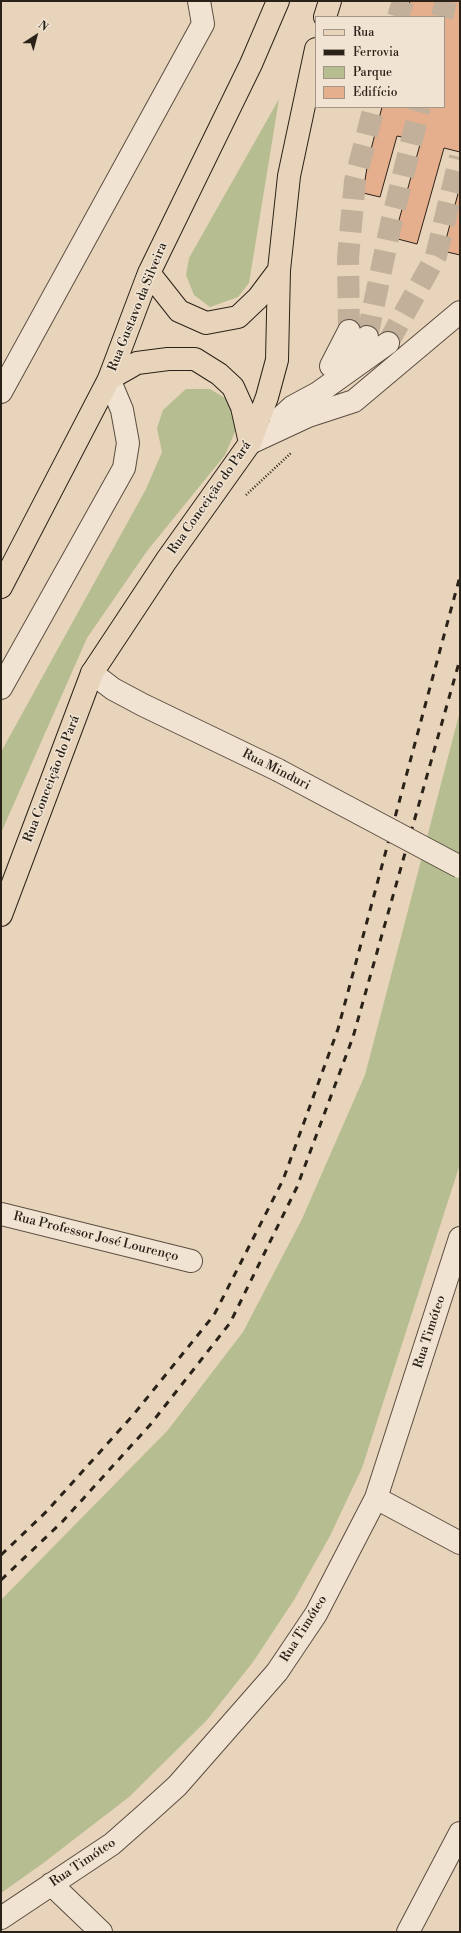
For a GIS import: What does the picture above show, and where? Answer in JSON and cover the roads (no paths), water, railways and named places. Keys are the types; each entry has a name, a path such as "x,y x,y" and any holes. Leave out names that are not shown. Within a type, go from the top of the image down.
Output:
{"main road":[{"name":"Rua Gustavo da Silveira","path":"1,587 109,380 149,274 250,64 278,1"},
{"path":"325,16 330,1"},
{"name":"Rua Conceição do Pará","path":"1,915 92,673 166,561 250,443 267,397 277,360 279,270 289,176 315,54"},
{"path":"149,274 179,312 206,323 238,317 258,298 279,270"},
{"path":"109,380 137,363 168,359 195,359 219,374 234,387 242,407 250,443"}],"street":[{"path":"1,392 203,24 199,1"},
{"path":"250,443 308,416 354,401 460,312"},
{"path":"318,394 358,334"},
{"path":"250,443 292,407 318,394 388,343"},
{"path":"1,688 124,468 128,442 122,410 109,380"},
{"name":"Rua Minduri","path":"92,673 113,689 143,705 278,770 460,867"},
{"name":"Rua Professor José Lourenço","path":"1,1214 190,1261"},
{"name":"Rua Timóteo","path":"1,1918 112,1844 177,1786 267,1684 316,1614 376,1498 460,1238"},
{"path":"376,1498 460,1543"},
{"path":"408,1932 460,1833"},
{"path":"51,1884 101,1932"}],"tunnel":[{"path":"398,16 403,1"},
{"path":"442,16 446,1"},
{"path":"349,331 348,258 355,181 374,108"},
{"path":"367,337 391,224 420,108"},
{"path":"388,343 436,256 460,157"}],"railway":[{"path":"1,1555 47,1511 134,1414 214,1315 283,1180 338,1029 460,576"},
{"path":"1,1580 62,1522 150,1425 230,1323 297,1187 353,1037 460,659"}]}
